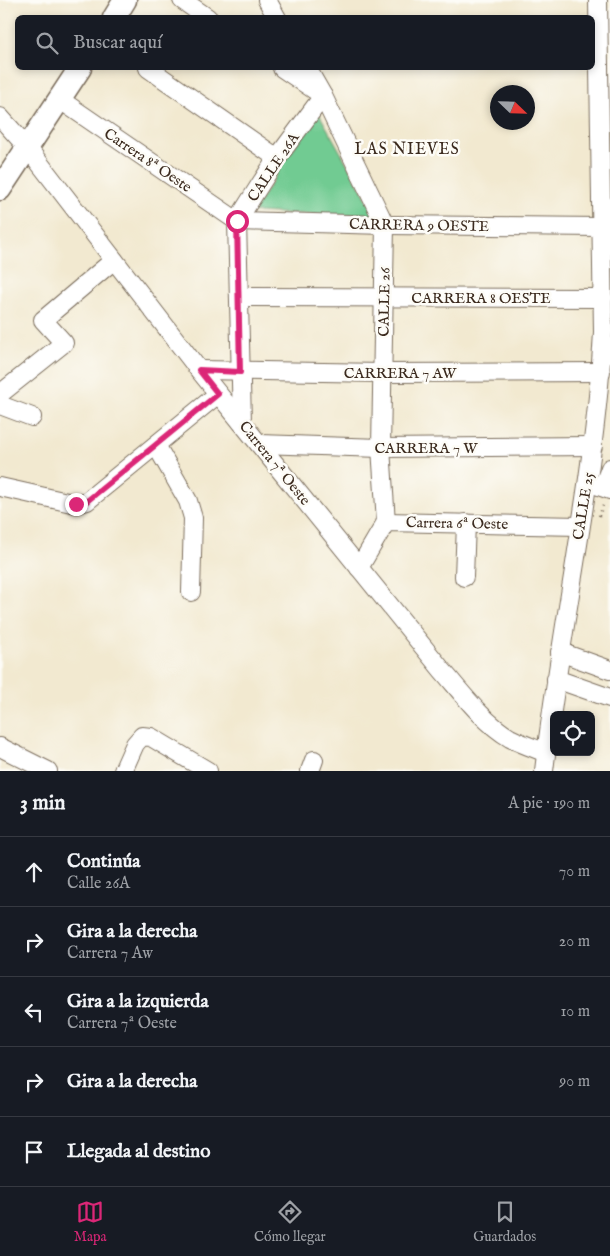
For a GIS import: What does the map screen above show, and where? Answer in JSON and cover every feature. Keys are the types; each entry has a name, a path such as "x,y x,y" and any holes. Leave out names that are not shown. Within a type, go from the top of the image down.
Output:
{"main road":[{"path":"116,15 125,0"},
{"path":"0,189 79,70"}],"street":[{"path":"182,0 204,15"},
{"path":"267,0 275,15"},
{"name":"CALLE 25","path":"544,771 556,678 580,526 600,486 593,446 601,372 605,293 601,227 598,0"},
{"path":"151,70 277,158"},
{"path":"285,70 323,96"},
{"name":"CALLE 26","path":"308,70 323,96 385,224 381,448 386,522"},
{"name":"CALLE 26A","path":"237,221 277,158 323,96"},
{"name":"Carrera 8ª Oeste","path":"59,99 237,221"},
{"name":"Carrera 7ª Oeste","path":"0,117 27,147 218,394 442,670 477,710 509,737 546,753"},
{"path":"237,221 242,423"},
{"name":"CARRERA 9 OESTE","path":"237,221 601,227"},
{"path":"0,394 64,343 43,320 114,260"},
{"name":"CARRERA 8 OESTE","path":"240,296 384,297 605,293"},
{"name":"CARRERA 7 AW","path":"199,370 382,373 601,372"},
{"path":"0,487 76,504 87,501 218,394"},
{"path":"0,405 32,417"},
{"path":"156,444 188,502 193,518 191,592"},
{"name":"CARRERA 7 W","path":"259,444 381,448 593,446"},
{"path":"600,486 610,468"},
{"name":"Carrera 6ª Oeste","path":"359,568 386,522 580,526"},
{"path":"464,577 466,523"},
{"path":"560,652 609,668"},
{"path":"556,678 610,698"},
{"path":"123,771 135,744 142,736 151,737 208,771"},
{"path":"0,747 48,771"}],"green space":[{"path":"317,110 377,217 253,212"}],"district":[{"name":"LAS NIEVES","path":"407,148"}],"route":[{"path":"76,504 87,501 218,394 199,370 240,372 240,296 237,221"}]}
